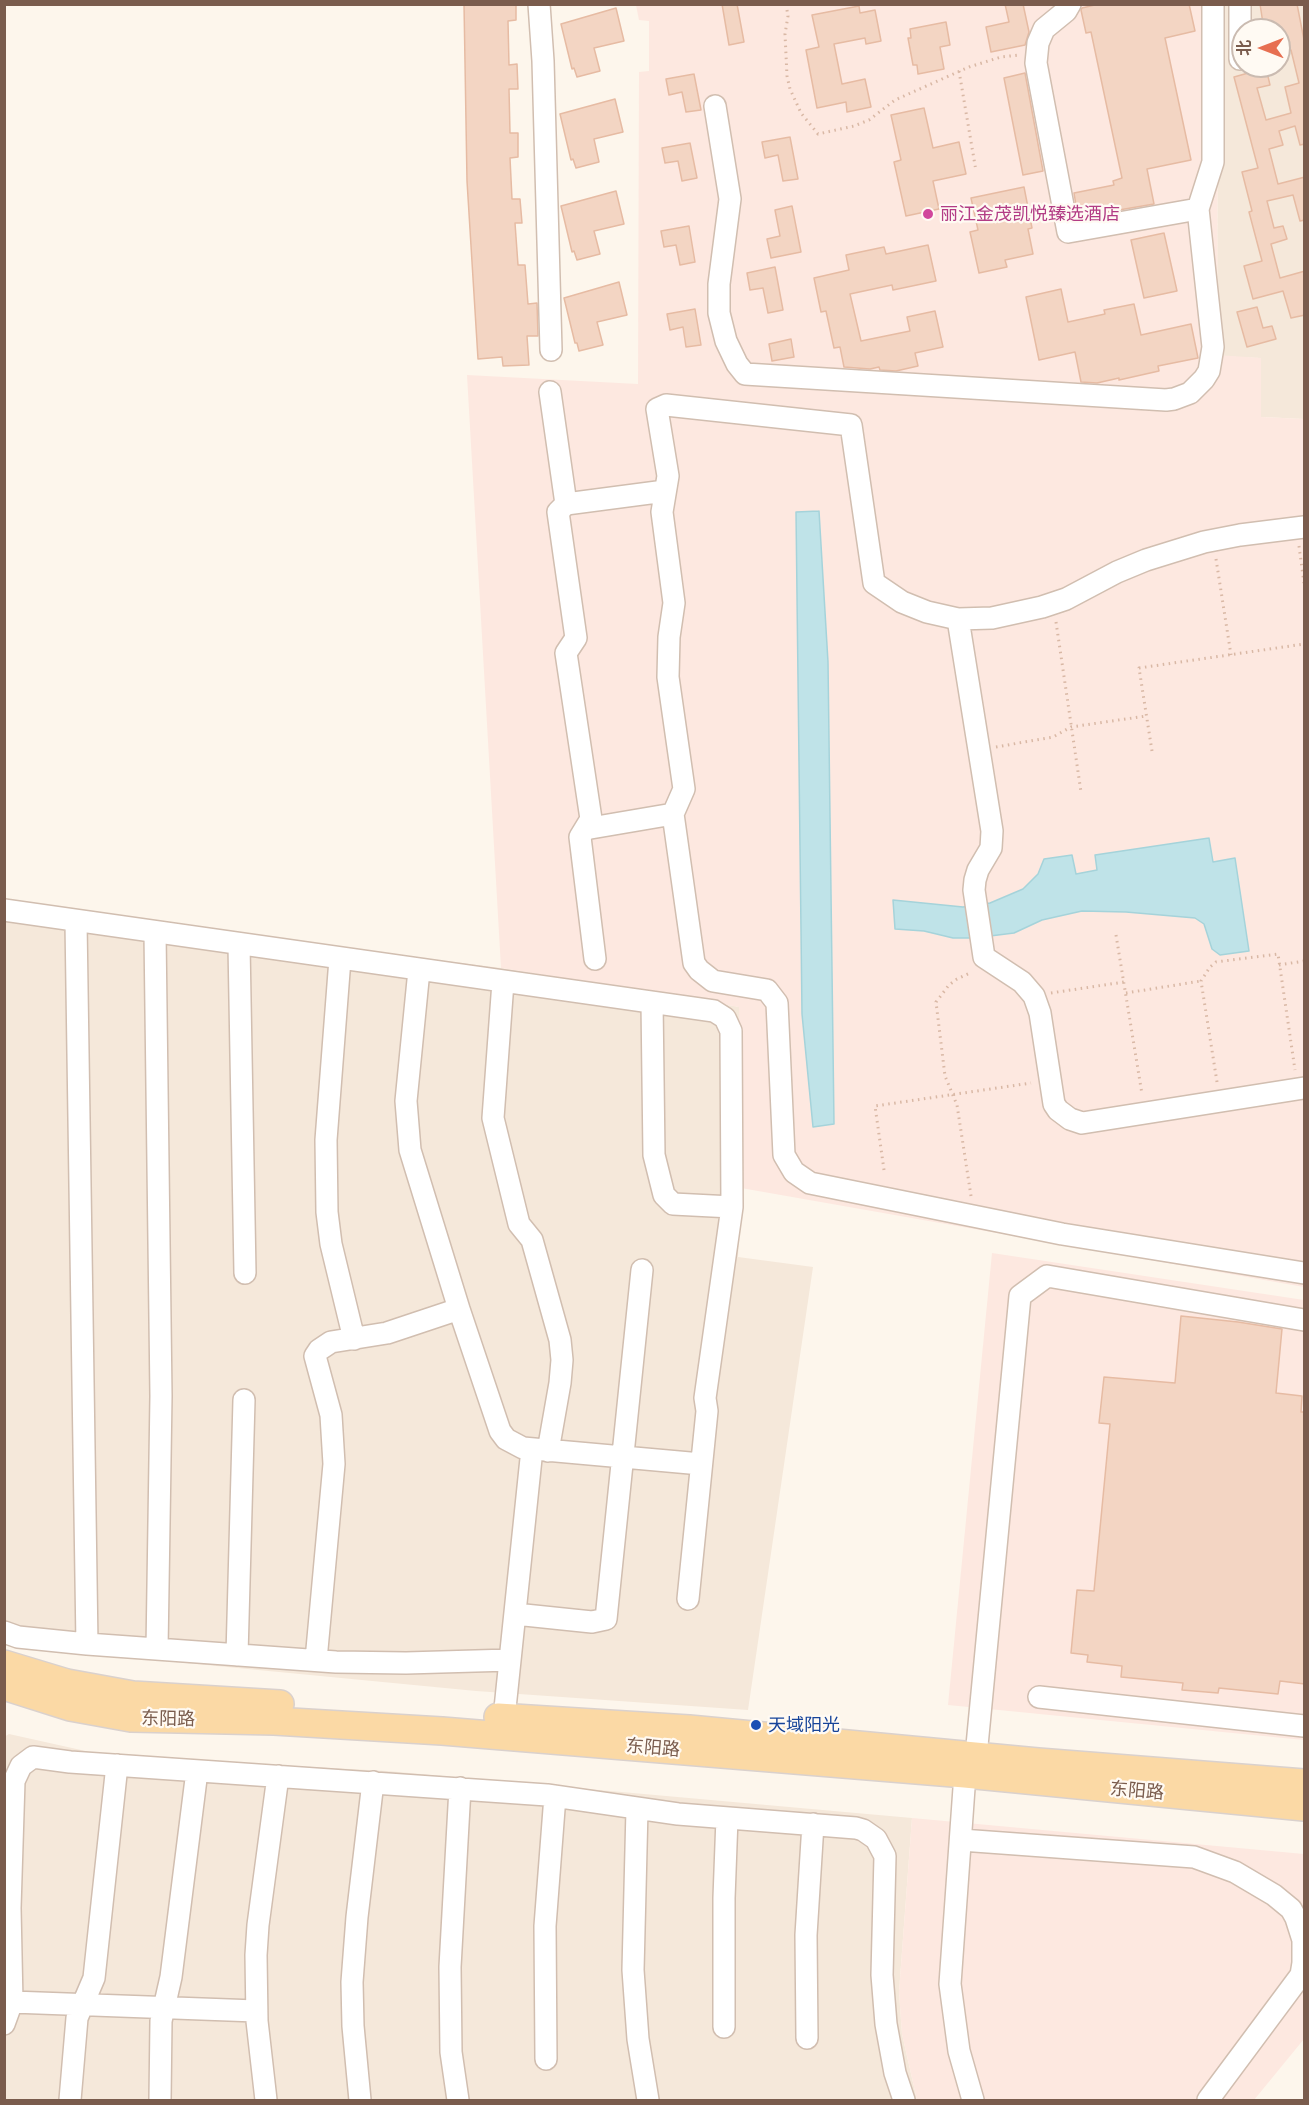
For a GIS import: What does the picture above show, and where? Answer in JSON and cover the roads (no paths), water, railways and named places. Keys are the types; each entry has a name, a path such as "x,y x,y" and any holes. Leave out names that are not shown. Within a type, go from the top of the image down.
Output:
{"main road":[{"name":"东阳路","path":"4,1664 67,1683 133,1695 689,1729 1305,1807"},
{"name":"东阳路","path":"4,1686 70,1707 131,1718 274,1721 970,1765 1305,1783"}],"lane":[{"path":"539,4 551,350"},
{"path":"1070,4 1066,11 1044,29 1036,53 1068,232 1198,209"},
{"path":"715,106 730,199 719,284 719,313 726,341 737,364 745,374 1166,400 1182,397 1198,387 1204,379 1209,370 1213,347 1198,209 1214,162 1213,4"},
{"path":"550,392 566,504"},
{"path":"1300,527 1213,540 1146,560 1053,603 1017,614 992,618 958,619 927,612 902,602 874,583 851,425 666,405 657,409 668,476 662,512 674,603 669,637 668,676 684,789 673,814 694,963 713,981 761,988 772,994 777,1003 784,1155 794,1172 810,1184 1062,1234 1305,1273"},
{"path":"595,959 580,837 591,819 566,653 576,638 558,512 566,504 665,491"},
{"path":"958,619 993,839 986,858 978,870 974,890 991,962 1022,982 1035,996 1040,1013 1054,1104 1063,1115 1082,1123 1301,1089"},
{"path":"585,829 673,814"},
{"path":"4,910 714,1011 720,1014 729,1024 731,1031 732,1206 705,1398 707,1411 688,1599"},
{"path":"76,922 87,1644"},
{"path":"155,933 161,1396 157,1649"},
{"path":"239,945 245,1273"},
{"path":"340,959 326,1140 327,1212 331,1244 354,1339"},
{"path":"419,970 406,1101 407,1133 410,1150 459,1309 500,1431 514,1444 540,1450 701,1464"},
{"path":"503,982 493,1118 519,1224 532,1240 560,1340 562,1360 560,1383 540,1450 515,1614 504,1718"},
{"path":"652,1002 654,1155 664,1195 673,1204 732,1206"},
{"path":"515,1614 592,1622 606,1619 642,1270"},
{"path":"973,2100 959,2051 950,1984 961,1840 1020,1296 1047,1276 1305,1320"},
{"path":"316,1660 334,1464 331,1415 315,1356 324,1345 331,1342 387,1333 459,1309"},
{"path":"237,1655 244,1400"},
{"path":"4,1632 18,1637 87,1644 316,1660 371,1663 510,1660"},
{"path":"1039,1697 1305,1726"},
{"path":"4,2024 12,2002 10,1908 14,1780 26,1761 33,1757 555,1796 637,1809 856,1828 876,1839 885,1856 883,2000 890,2049 904,2100"},
{"path":"70,2100 77,2018 94,1978 117,1765"},
{"path":"160,2100 161,2021 171,1977 197,1771"},
{"path":"266,2100 256,2011 258,1925 278,1776"},
{"path":"360,2100 353,2026 352,1982 357,1917 373,1782"},
{"path":"458,2100 451,2052 450,1967 460,1788"},
{"path":"546,2059 545,1926 555,1796"},
{"path":"637,1809 633,1970 638,2039 648,2100"},
{"path":"724,2027 724,1898 727,1818"},
{"path":"807,2038 806,1935 813,1824"},
{"path":"961,1840 1194,1857 1245,1878 1274,1895 1291,1909 1303,1940 1301,1975 1208,2100"},
{"path":"12,2002 256,2011"}],"water":[{"path":"819,511 828,662 834,1124 813,1127 802,1014 796,512"},
{"path":"1209,838 1213,862 1235,858 1249,951 1220,955 1212,949 1204,924 1195,918 1126,912 1082,911 1042,920 1014,933 974,938 953,938 924,931 895,929 893,900 963,907 990,903 1023,889 1038,874 1044,859 1072,855 1076,874 1097,870 1095,855"}],"place":[{"name":"丽江金茂凯悦臻选酒店","path":"928,214"},
{"name":"天域阳光","path":"756,1725"}]}
